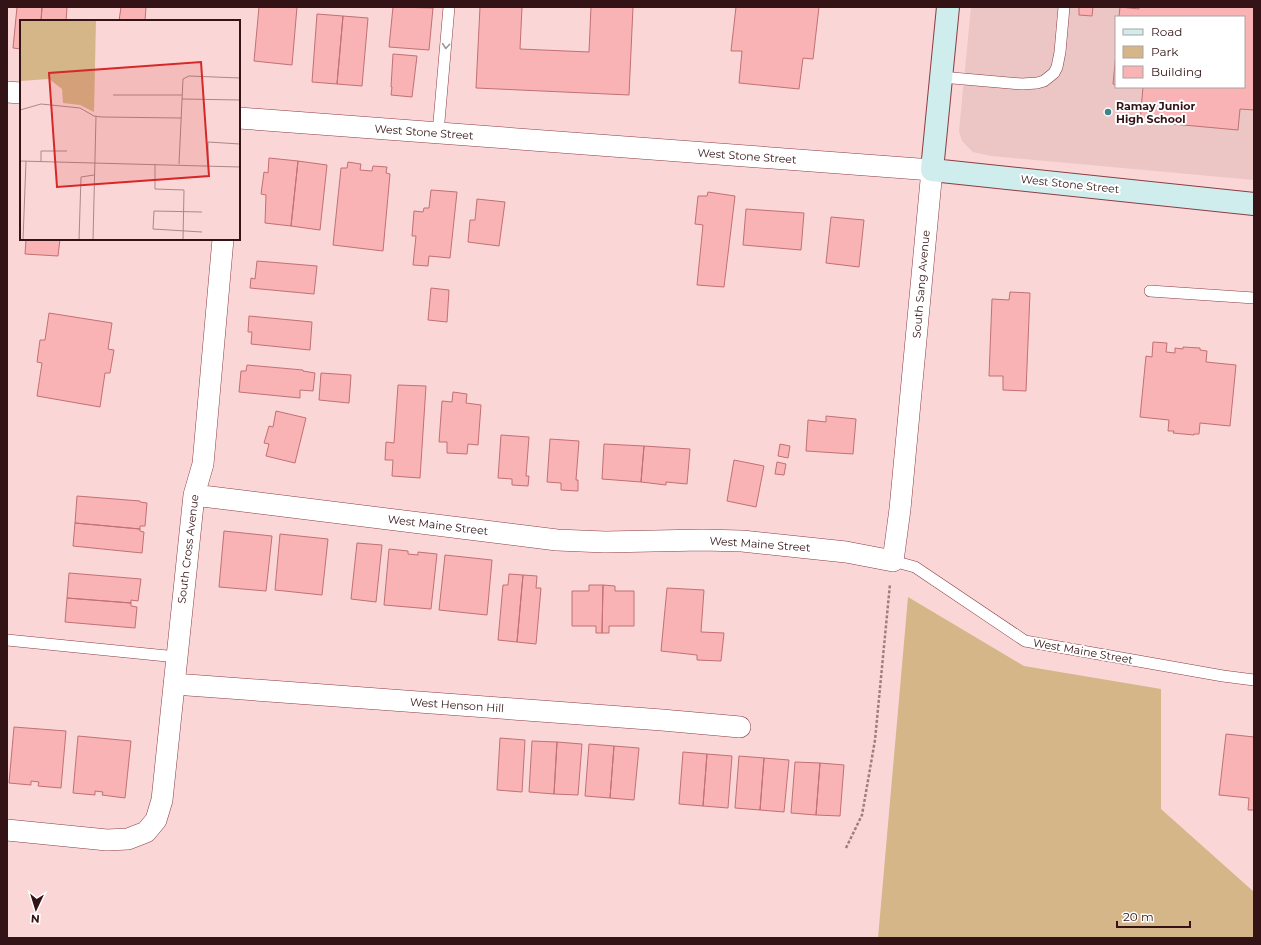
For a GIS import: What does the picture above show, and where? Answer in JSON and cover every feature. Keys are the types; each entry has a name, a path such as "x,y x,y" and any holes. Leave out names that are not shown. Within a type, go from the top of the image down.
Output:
{"street":[{"name":"South Sang Avenue","path":"893,561 948,7"},
{"path":"7,92 20,93"},
{"name":"West Stone Street","path":"240,118 932,170 1254,204"},
{"name":"South Cross Avenue","path":"7,830 108,840 128,839 146,832 156,820 162,800 194,495 202,464 222,240"},
{"name":"West Maine Street","path":"194,495 558,540 605,542 702,540 742,541 846,552 893,561"},
{"name":"West Henson Hill","path":"174,684 662,720 740,728"}],"lane":[{"path":"438,133 449,7"},
{"path":"941,77 1022,84 1044,81 1054,73 1057,67 1060,52 1064,7"},
{"path":"1150,290 1254,298"},
{"name":"West Maine Street","path":"893,561 914,567 1025,641 1223,676 1254,680"},
{"path":"7,640 176,657"}],"path":[{"path":"846,848 862,815 875,740 893,561"}],"shaded area":[{"name":"Ramay Junior High School","path":"971,7 1254,7 1254,180 991,156 973,152 962,141 959,131"}],"green space":[{"path":"908,597 1024,666 1161,689 1161,809 1254,892 1254,938 878,938"}],"building":[{"path":"17,7 42,7 41,20 20,20 20,49 13,48"},
{"path":"42,7 67,7 66,20 41,20"},
{"path":"121,7 146,7 145,20 119,20"},
{"path":"259,7 297,7 292,65 254,61"},
{"path":"393,7 433,8 429,50 389,47"},
{"path":"480,7 522,7 520,49 589,52 591,7 633,7 629,95 476,88"},
{"path":"736,7 819,7 813,59 803,58 799,89 739,83 742,51 731,51"},
{"path":"1079,7 1093,7 1092,16 1079,15"},
{"path":"1120,7 1139,9 1139,7 1254,7 1254,110 1240,109 1238,130 1140,121 1143,88 1245,88 1245,16 1119,16"},
{"path":"317,14 343,16 337,84 312,82"},
{"path":"343,16 368,18 362,86 337,84"},
{"path":"393,54 417,56 412,97 391,95"},
{"path":"1115,63 1115,85 1113,84"},
{"path":"269,158 298,161 291,226 265,223 266,195 261,194 264,172 268,173"},
{"path":"298,161 327,165 320,230 291,226"},
{"path":"348,162 361,164 360,170 372,171 373,166 387,167 386,173 390,174 383,251 333,245 341,168 347,168"},
{"path":"431,190 457,192 450,258 429,256 428,266 413,265 416,236 412,236 414,211 423,212 424,208 429,208"},
{"path":"708,192 735,196 724,287 697,285 703,225 695,224 698,196 707,196"},
{"path":"477,199 505,202 499,246 468,242 470,220 475,220"},
{"path":"746,209 804,213 801,250 743,245"},
{"path":"831,217 864,220 859,267 826,263"},
{"path":"26,240 60,240 58,256 25,254"},
{"path":"257,261 317,266 314,294 250,288 251,278 255,279"},
{"path":"431,288 449,290 447,322 428,320"},
{"path":"1010,292 1030,293 1026,391 1003,390 1003,376 989,376 992,299 1009,300"},
{"path":"49,313 112,323 108,349 114,350 110,373 105,373 100,407 37,396 42,363 37,362 40,340 45,340"},
{"path":"249,316 312,322 310,350 251,344 252,332 248,332"},
{"path":"1153,342 1167,343 1166,352 1175,353 1175,348 1183,349 1183,347 1200,348 1200,350 1207,351 1206,362 1236,365 1230,426 1200,423 1199,434 1173,433 1174,431 1168,431 1169,420 1140,417 1146,356 1152,357"},
{"path":"247,365 303,370 315,373 313,391 300,390 300,398 239,392 241,371 246,371"},
{"path":"321,373 351,375 349,403 319,400"},
{"path":"398,385 426,386 420,478 392,476 393,460 385,460 386,442 394,443"},
{"path":"453,392 467,394 466,403 481,405 478,445 468,444 467,454 447,453 447,442 439,442 442,401 452,402"},
{"path":"276,411 306,418 295,463 266,456 269,444 264,443 269,426 273,427"},
{"path":"826,416 856,419 853,454 806,451 808,420 826,422"},
{"path":"501,435 529,437 526,476 529,476 528,486 512,485 512,479 498,478"},
{"path":"550,439 579,441 576,480 578,480 578,491 561,490 561,483 547,482"},
{"path":"604,444 644,446 641,482 602,479"},
{"path":"780,444 790,446 788,458 778,456"},
{"path":"644,446 690,449 687,484 666,482 666,485 641,482"},
{"path":"734,460 764,466 756,507 727,501"},
{"path":"777,462 786,464 784,475 775,474"},
{"path":"77,496 140,501 147,503 145,526 140,526 140,529 75,523"},
{"path":"75,523 140,529 140,531 144,532 142,553 73,546"},
{"path":"224,531 272,536 266,591 219,587"},
{"path":"280,534 328,539 322,595 275,590"},
{"path":"357,543 382,545 376,602 351,599"},
{"path":"389,549 408,551 408,554 418,555 418,552 437,554 431,609 384,605"},
{"path":"445,555 492,560 487,615 439,610"},
{"path":"69,573 141,579 138,601 131,600 131,603 67,598"},
{"path":"509,574 523,575 517,642 498,640 503,585 508,585"},
{"path":"523,575 537,576 536,588 541,588 536,644 517,642"},
{"path":"589,585 603,585 602,633 596,633 596,626 572,626 572,591 589,591"},
{"path":"603,585 615,586 615,591 634,591 634,626 609,626 609,633 602,633"},
{"path":"667,588 704,590 701,632 724,633 721,661 697,660 697,655 661,651"},
{"path":"67,598 131,603 131,606 137,607 135,628 65,622"},
{"path":"14,727 66,731 61,788 38,786 39,782 31,781 31,785 9,783"},
{"path":"1226,734 1254,737 1254,810 1248,810 1249,798 1219,795"},
{"path":"78,736 131,741 125,798 102,795 103,792 95,791 95,795 73,793"},
{"path":"500,738 525,740 522,792 497,790"},
{"path":"532,741 557,742 554,794 529,792"},
{"path":"557,742 582,744 578,795 554,794"},
{"path":"589,744 614,746 610,798 585,796"},
{"path":"614,746 639,748 634,800 610,798"},
{"path":"683,752 707,754 703,806 679,804"},
{"path":"707,754 732,756 728,808 703,806"},
{"path":"739,756 764,758 760,810 735,808"},
{"path":"764,758 789,760 784,812 760,810"},
{"path":"795,762 820,763 816,815 791,813"},
{"path":"820,763 844,765 840,816 816,815"}],"place":[{"name":"Ramay Junior High School","path":"1108,112"}]}
